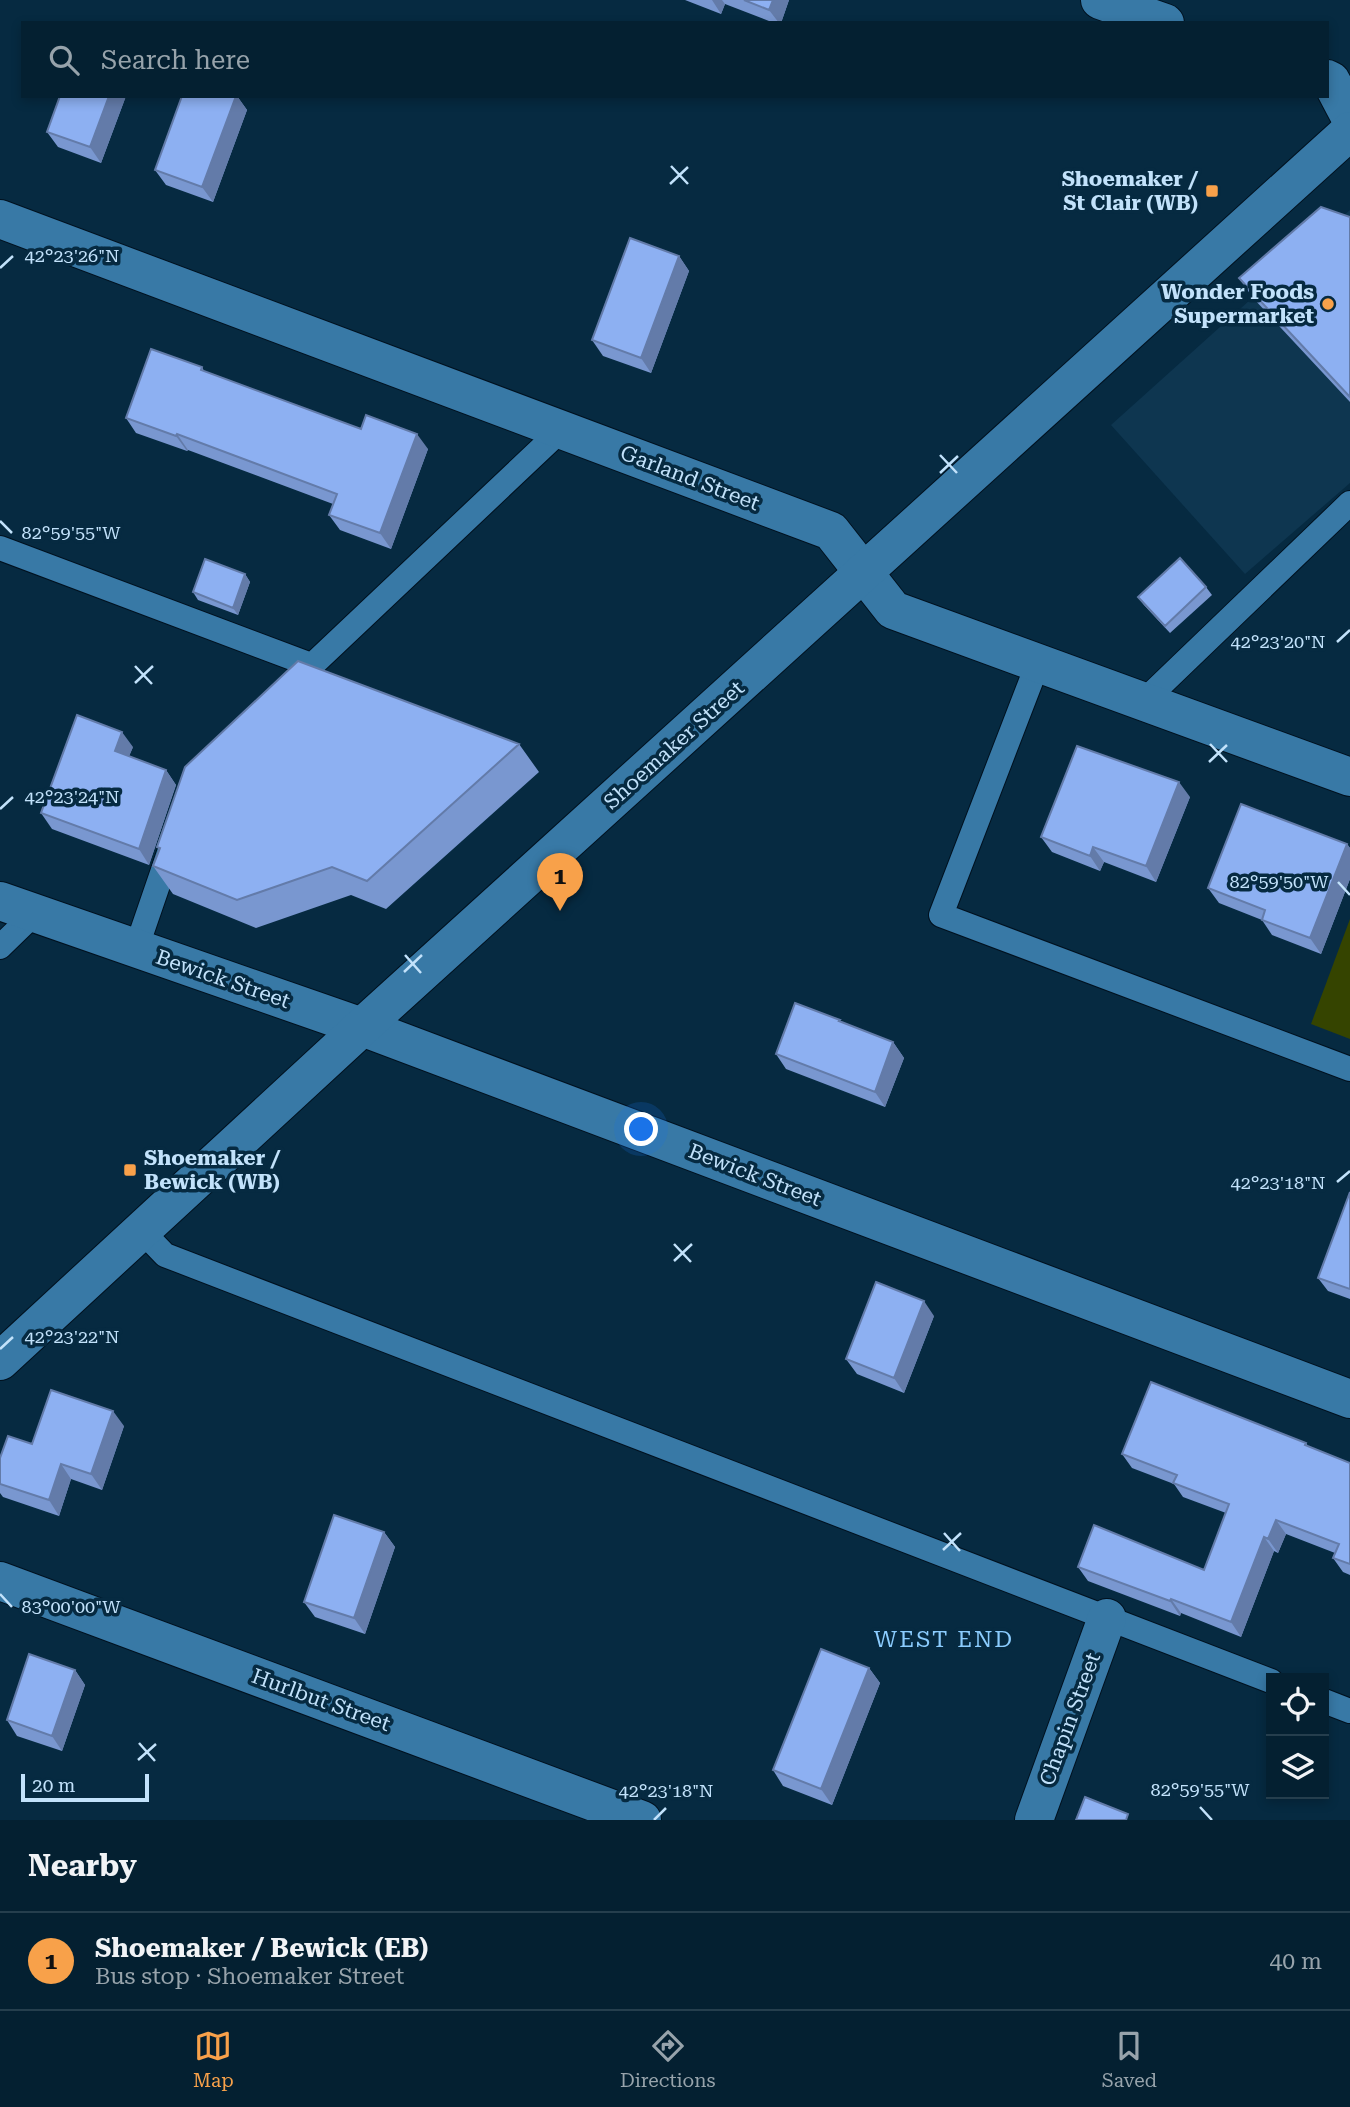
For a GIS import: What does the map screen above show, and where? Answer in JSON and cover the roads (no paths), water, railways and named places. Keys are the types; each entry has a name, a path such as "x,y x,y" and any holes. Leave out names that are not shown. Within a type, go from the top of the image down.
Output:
{"street":[{"path":"1100,0 1159,21"},
{"path":"1329,80 1350,117"},
{"name":"Shoemaker Street","path":"0,1361 362,1027 1350,131"},
{"name":"Garland Street","path":"0,219 831,531 893,610 1350,777"},
{"name":"Bewick Street","path":"17,907 362,1027 1350,1398"},
{"name":"Hurlbut Street","path":"0,1581 642,1820"},
{"name":"Chapin Street","path":"1034,1820 1107,1618"}],"lane":[{"path":"272,703 561,430"},
{"path":"1143,702 1350,503"},
{"path":"0,548 311,665"},
{"path":"1038,663 941,915 1350,1069"},
{"path":"136,949 177,832"},
{"path":"0,947 17,907"},
{"path":"141,1230 164,1255 1266,1679"},
{"path":"1329,1703 1350,1711"}],"place":[{"name":"Shoemaker / St Clair (WB)","path":"1212,191"},
{"name":"Wonder Foods Supermarket","path":"1328,304"},
{"name":"Shoemaker / Bewick (EB)","path":"560,911"},
{"name":"Shoemaker / Bewick (WB)","path":"130,1170"}],"district":[{"name":"WEST END","path":"944,1639"}]}
